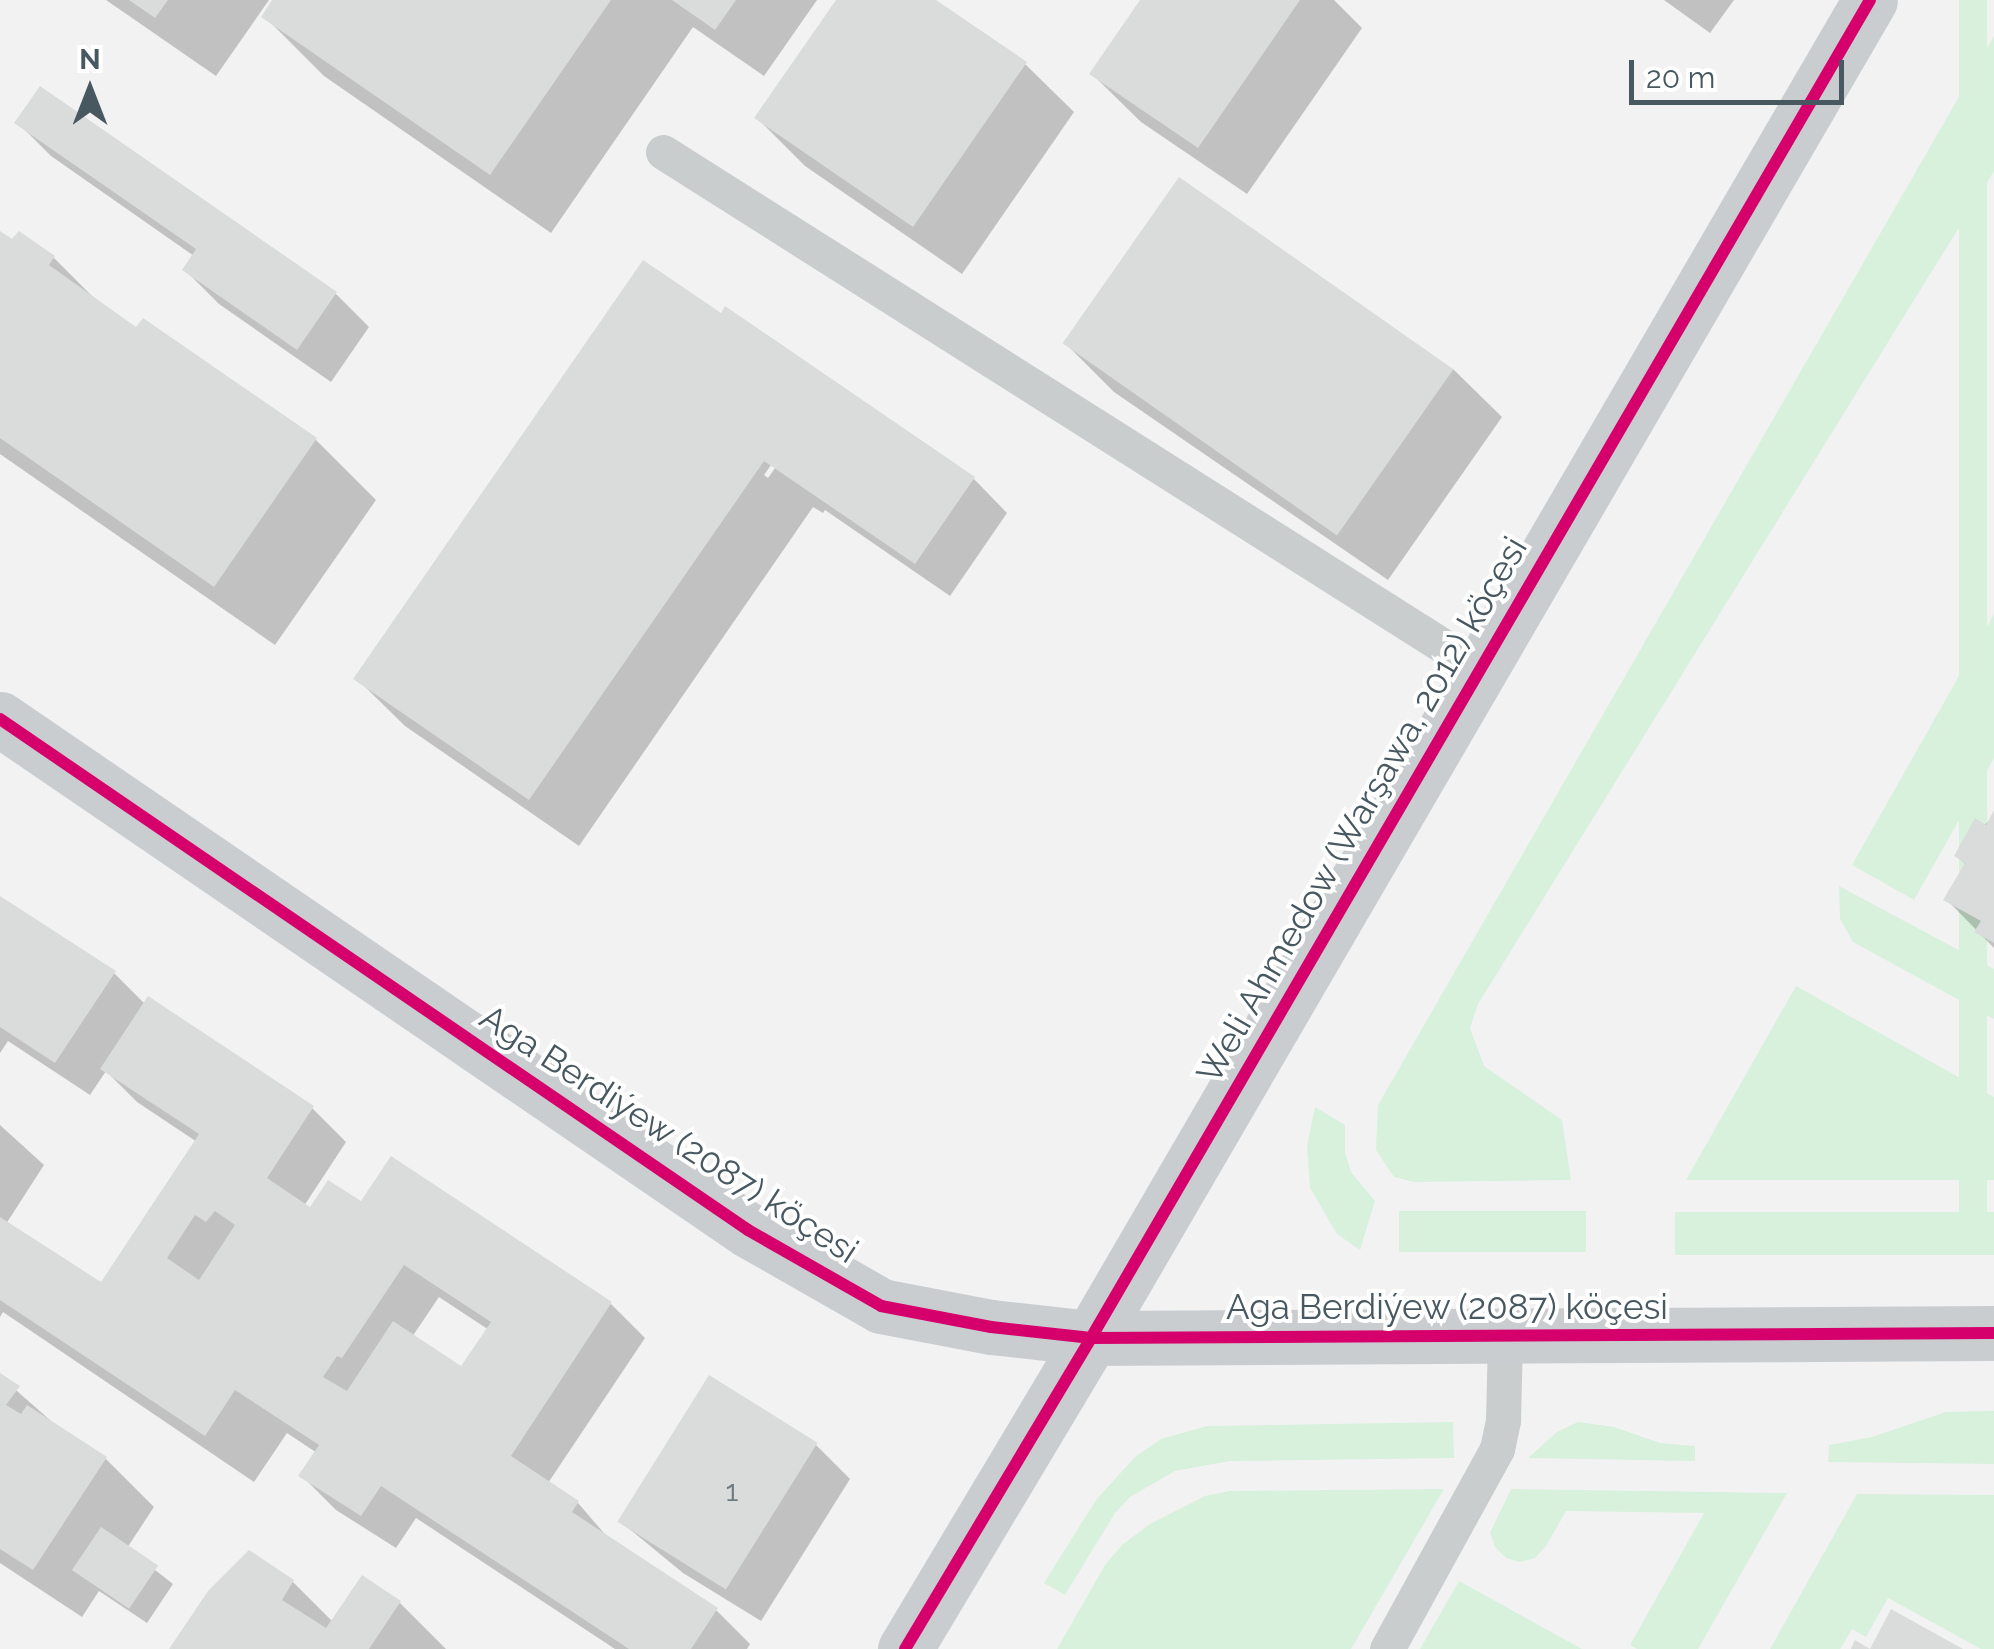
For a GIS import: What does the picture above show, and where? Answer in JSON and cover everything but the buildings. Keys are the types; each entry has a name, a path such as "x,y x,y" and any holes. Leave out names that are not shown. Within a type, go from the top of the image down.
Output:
{"street":[{"name":"Weli Ahmedow (Warşawa, 2012) köçesi","path":"904,1649 1091,1338 1870,0"},
{"name":"Aga Berdiýew (2087) köçesi","path":"0,720 748,1230 881,1306 991,1327 1091,1338 1994,1334"}],"lane":[{"path":"663,152 1478,668"},
{"path":"1387,1649 1497,1448 1503,1420 1505,1337"}],"green space":[{"path":"1959,0 1987,0 1987,1249 1959,1249"},
{"path":"1994,36 1994,171 1478,1004 1470,1028 1484,1066 1562,1120 1571,1180 1414,1182 1394,1177 1376,1150 1378,1105"},
{"path":"1994,614 1994,758 1914,900 1852,865"},
{"path":"1839,886 1994,969 1994,1019 1853,942 1840,919"},
{"path":"1796,986 1994,1097 1994,1180 1686,1180"},
{"path":"1315,1107 1345,1125 1345,1153 1351,1172 1375,1201 1360,1250 1337,1234 1310,1188 1307,1146"},
{"path":"1399,1211 1586,1211 1586,1252 1399,1252"},
{"path":"1675,1212 1994,1212 1994,1255 1675,1255"},
{"path":"1994,1411 1994,1464 1828,1462 1829,1445 1872,1437 1946,1412"},
{"path":"1453,1422 1454,1458 1230,1461 1175,1471 1130,1497 1115,1513 1065,1595 1044,1583 1096,1500 1135,1457 1161,1439 1207,1426"},
{"path":"1578,1422 1614,1427 1660,1443 1695,1446 1695,1461 1528,1458 1557,1432"},
{"path":"1444,1489 1351,1649 1057,1649 1105,1565 1122,1545 1150,1524 1205,1496 1230,1491"},
{"path":"1511,1489 1787,1493 1698,1649 1637,1649 1630,1645 1704,1513 1566,1511 1546,1546 1535,1558 1520,1562 1506,1558 1495,1547 1490,1533"},
{"path":"1857,1494 1994,1495 1994,1649 1981,1649 1888,1598 1866,1637 1852,1629 1840,1649 1770,1649"},
{"path":"1459,1581 1582,1649 1420,1649"}],"cycle path":[{"path":"905,1649 1091,1338 1870,0"},
{"path":"0,719 748,1230 881,1306 991,1327 1091,1338 1994,1333"}]}
